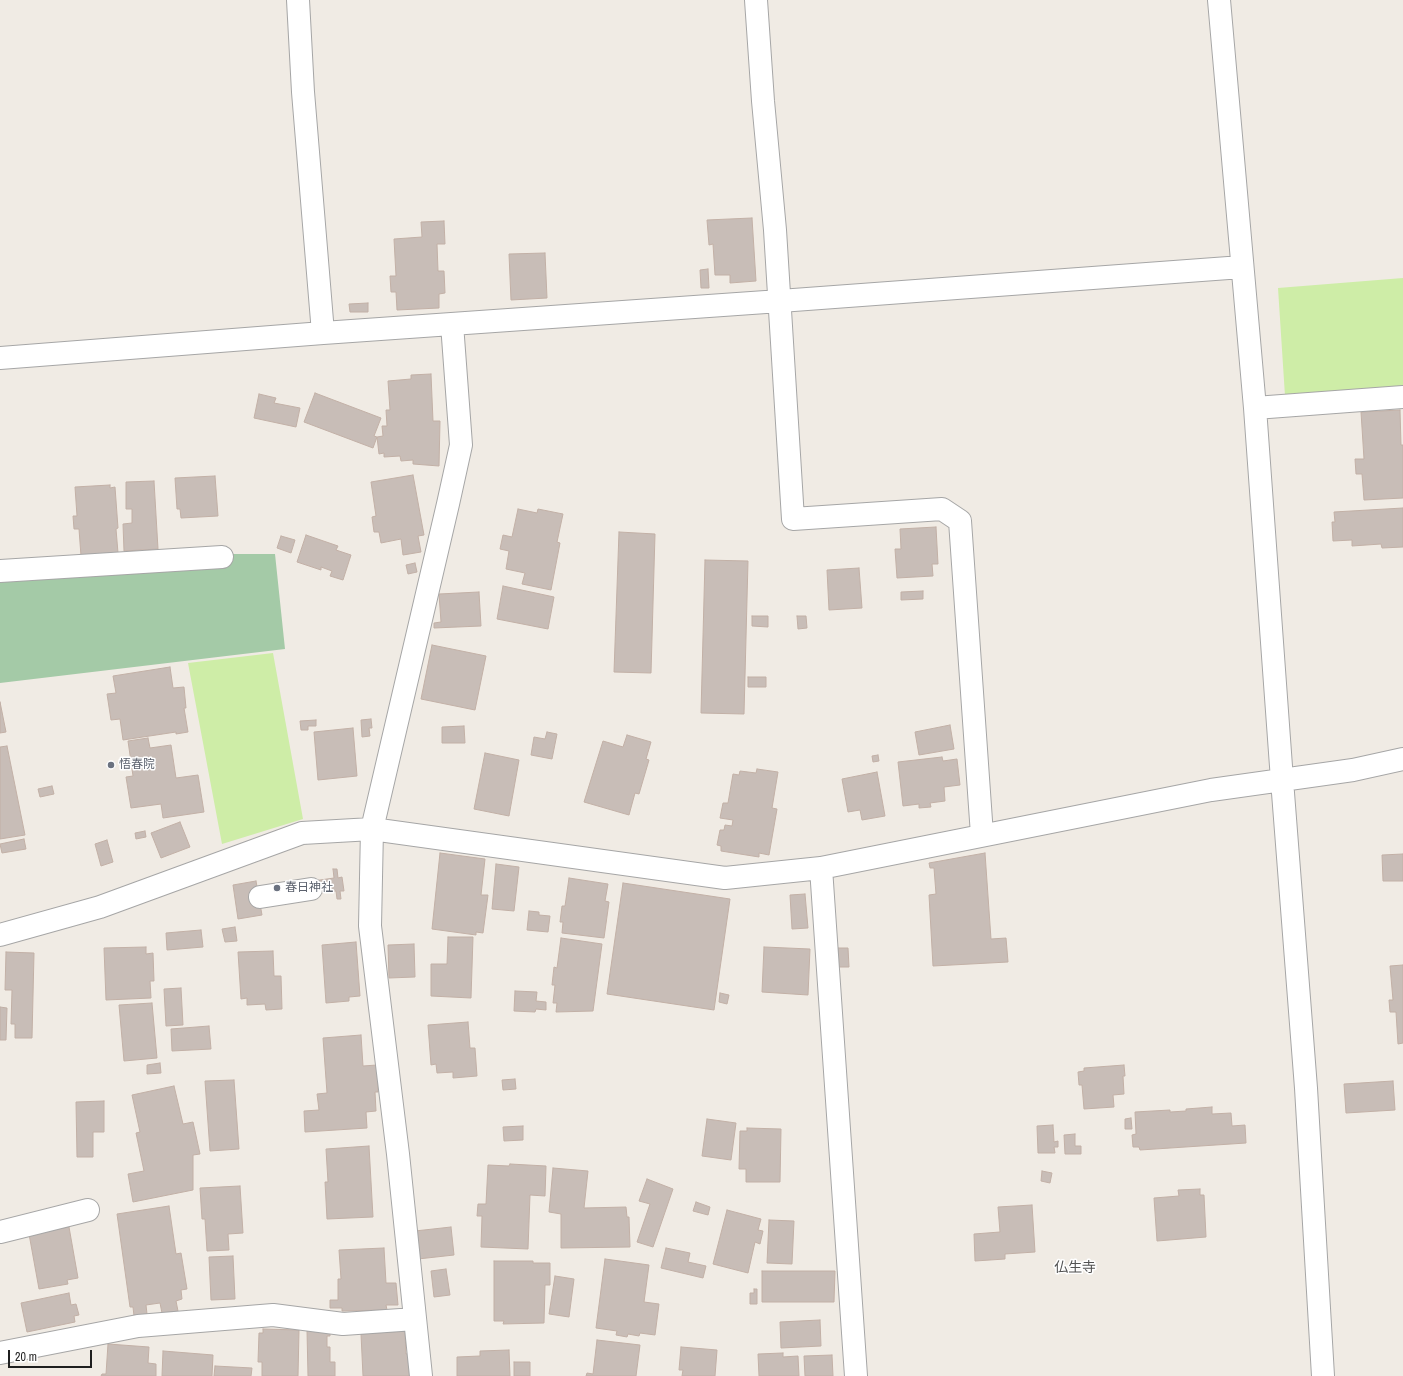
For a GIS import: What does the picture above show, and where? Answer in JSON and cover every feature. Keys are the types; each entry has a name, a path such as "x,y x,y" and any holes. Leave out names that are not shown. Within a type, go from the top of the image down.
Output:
{"street":[{"path":"298,0 303,92 323,333"},
{"path":"756,0 763,101 775,230 793,519 942,509 960,521 982,835"},
{"path":"1219,0 1255,408 1306,1088 1323,1376"},
{"path":"0,358 323,333 780,302 1242,267"},
{"path":"421,1376 398,1154 370,926 372,829 447,512 461,445 452,324"},
{"path":"1255,408 1403,397"},
{"path":"0,571 222,557"},
{"path":"0,935 100,907 302,833 372,829 726,878 821,868 1211,790 1353,770 1403,759"},
{"path":"821,868 856,1376"},
{"path":"260,897 311,888"},
{"path":"0,1232 88,1210"},
{"path":"0,1353 138,1326 273,1315 343,1324 415,1319"}],"green space":[{"path":"1403,278 1403,388 1285,396 1278,288"},
{"path":"233,554 275,554 285,649 0,683 0,580 212,565"},
{"path":"273,653 303,819 222,844 188,663"}],"building":[{"path":"752,218 756,281 730,283 730,275 715,275 713,244 709,245 707,220"},
{"path":"444,221 445,244 437,244 438,271 444,271 445,293 439,294 439,308 397,310 396,292 391,292 390,276 396,276 394,239 422,237 421,222"},
{"path":"545,253 547,298 511,300 509,254"},
{"path":"708,269 709,288 701,288 700,270"},
{"path":"368,303 368,312 350,312 349,304"},
{"path":"431,374 433,421 440,421 439,466 413,464 413,460 401,461 400,456 384,457 384,453 379,454 377,437 383,436 382,426 387,426 386,410 390,410 388,381 411,379 411,375"},
{"path":"315,393 381,418 374,436 377,437 373,448 304,422"},
{"path":"259,394 276,398 274,403 300,408 296,427 254,418"},
{"path":"1400,410 1401,445 1403,445 1403,498 1364,500 1362,474 1356,474 1355,459 1364,459 1361,412"},
{"path":"413,475 424,535 418,536 421,552 403,555 401,539 381,543 379,532 374,532 372,517 376,516 371,482"},
{"path":"215,476 218,516 181,518 180,509 177,509 175,478"},
{"path":"154,481 158,549 124,551 123,524 132,523 132,509 126,509 126,482"},
{"path":"110,485 110,488 115,487 118,553 81,556 79,529 74,529 73,516 77,516 75,487"},
{"path":"1403,508 1403,547 1382,548 1381,544 1352,546 1352,540 1333,541 1332,522 1335,522 1334,512"},
{"path":"518,509 537,513 538,509 563,514 557,542 560,543 551,590 522,584 525,573 506,569 509,551 500,549 503,535 512,537"},
{"path":"936,527 938,564 932,564 933,576 897,578 895,549 901,549 900,529"},
{"path":"619,532 655,534 651,673 614,672"},
{"path":"306,535 338,546 336,550 351,555 343,580 330,576 332,571 321,567 321,570 297,562"},
{"path":"281,536 295,540 291,553 277,548"},
{"path":"705,560 748,561 744,714 701,713"},
{"path":"415,563 417,572 408,574 406,565"},
{"path":"859,568 862,608 829,610 827,570"},
{"path":"503,586 554,597 548,629 497,619"},
{"path":"923,591 923,599 901,600 901,592"},
{"path":"479,592 481,626 434,628 434,623 441,622 439,594"},
{"path":"752,616 768,616 768,627 752,626"},
{"path":"797,616 806,616 807,628 798,629"},
{"path":"432,645 486,656 475,710 421,699"},
{"path":"170,667 173,688 184,687 186,708 184,708 188,732 176,734 176,732 123,740 120,719 111,720 107,694 116,693 113,676"},
{"path":"748,677 766,677 766,687 748,687"},
{"path":"0,702 6,732 0,733"},
{"path":"371,719 372,728 369,728 370,736 362,737 361,720"},
{"path":"316,720 316,726 308,726 308,730 301,730 300,721"},
{"path":"950,725 954,749 919,755 915,732"},
{"path":"464,726 465,743 442,743 442,727"},
{"path":"353,728 357,776 318,780 314,732"},
{"path":"547,732 557,734 552,759 531,755 534,737 545,739"},
{"path":"627,735 651,742 646,759 649,760 639,794 635,793 629,815 584,802 603,741 623,747"},
{"path":"148,738 150,748 171,745 176,778 198,775 204,812 163,818 161,804 131,808 126,777 133,776 128,741"},
{"path":"7,746 25,835 0,839 0,747"},
{"path":"485,753 519,760 509,816 474,809"},
{"path":"878,755 879,761 873,762 872,756"},
{"path":"942,757 943,761 957,759 960,785 944,787 945,801 930,803 931,807 919,808 919,804 903,806 898,762"},
{"path":"757,769 778,772 772,808 777,809 769,855 759,853 759,857 721,851 721,846 717,845 720,830 724,830 725,825 732,826 733,820 720,818 723,803 728,803 733,774 739,775 740,771 756,773"},
{"path":"877,772 885,816 862,820 860,810 848,812 842,779"},
{"path":"52,786 54,794 40,797 38,789"},
{"path":"180,822 190,847 161,858 151,833"},
{"path":"145,831 146,837 136,839 135,833"},
{"path":"24,839 26,849 2,853 0,844"},
{"path":"107,840 113,862 101,866 95,844"},
{"path":"440,853 485,859 481,895 488,895 483,933 476,932 476,935 432,929"},
{"path":"985,853 991,939 1006,938 1008,962 933,966 929,895 936,894 934,868 930,868 929,863"},
{"path":"1403,854 1403,881 1383,881 1382,855"},
{"path":"496,864 519,867 514,911 492,909"},
{"path":"333,869 337,869 338,878 342,877 344,891 340,891 341,899 337,899 336,891 314,894 313,881 334,878"},
{"path":"569,878 608,884 605,901 609,902 604,938 562,933 563,922 560,922 562,906 565,906"},
{"path":"256,881 262,915 238,919 233,885"},
{"path":"623,883 730,899 714,1010 607,994"},
{"path":"805,894 808,928 792,929 790,895"},
{"path":"529,911 539,912 539,915 550,916 548,932 527,930"},
{"path":"235,927 237,941 225,942 222,929"},
{"path":"201,930 203,947 167,950 166,933"},
{"path":"448,937 473,937 471,998 431,996 431,964 447,964"},
{"path":"561,938 602,944 593,1011 556,1012 557,1003 553,1003 555,985 552,985 554,967 557,968"},
{"path":"356,942 360,996 349,997 349,1001 326,1003 322,945"},
{"path":"414,944 415,977 389,978 388,945"},
{"path":"146,947 146,954 153,953 154,981 150,981 151,998 106,1000 104,948"},
{"path":"764,947 810,949 808,995 762,992"},
{"path":"838,948 848,948 849,967 838,967"},
{"path":"273,951 274,976 281,976 282,1009 266,1010 265,1004 247,1005 247,998 241,999 238,952"},
{"path":"6,952 34,953 32,1038 15,1038 15,1024 11,1024 12,990 5,990"},
{"path":"1403,965 1403,1043 1398,1044 1396,1012 1390,1012 1389,1000 1393,1000 1390,966"},
{"path":"181,988 183,1025 166,1026 164,989"},
{"path":"515,991 537,992 536,1001 546,1002 546,1010 536,1009 535,1012 514,1011"},
{"path":"720,993 729,995 727,1004 719,1002"},
{"path":"152,1003 157,1058 124,1061 119,1005"},
{"path":"0,1007 7,1008 6,1040 0,1040"},
{"path":"468,1022 470,1048 475,1048 477,1076 453,1078 453,1072 437,1073 436,1064 431,1065 428,1025"},
{"path":"209,1026 211,1049 172,1051 171,1029"},
{"path":"361,1035 363,1066 377,1065 378,1092 375,1092 376,1111 366,1112 367,1128 305,1132 304,1111 319,1110 317,1094 327,1093 323,1038"},
{"path":"160,1063 161,1073 147,1074 147,1065"},
{"path":"1124,1065 1124,1094 1113,1095 1114,1107 1084,1109 1082,1085 1079,1085 1078,1072 1084,1071 1084,1068"},
{"path":"515,1079 516,1089 503,1090 502,1080"},
{"path":"234,1080 239,1149 210,1151 205,1081"},
{"path":"1393,1081 1395,1110 1346,1113 1344,1084"},
{"path":"174,1086 183,1124 193,1122 200,1154 193,1155 193,1190 133,1202 128,1174 144,1171 136,1133 140,1132 132,1095"},
{"path":"104,1101 104,1132 93,1132 93,1157 77,1157 76,1102"},
{"path":"1212,1107 1212,1114 1231,1113 1232,1126 1245,1125 1246,1143 1140,1150 1139,1147 1133,1147 1132,1135 1136,1134 1135,1112 1170,1110 1170,1112 1186,1111 1186,1109"},
{"path":"1131,1118 1132,1129 1125,1129 1125,1119"},
{"path":"707,1119 736,1123 731,1160 702,1156"},
{"path":"1053,1125 1054,1142 1058,1141 1058,1147 1054,1147 1055,1153 1038,1153 1037,1126"},
{"path":"523,1126 523,1140 504,1141 503,1127"},
{"path":"747,1128 781,1129 780,1182 746,1182 746,1169 739,1169 740,1131 747,1131"},
{"path":"1075,1134 1075,1146 1081,1146 1081,1154 1065,1154 1064,1135"},
{"path":"369,1146 373,1217 327,1219 325,1182 328,1182 326,1149"},
{"path":"510,1164 546,1166 545,1196 530,1195 528,1249 481,1247 482,1216 477,1216 478,1204 486,1204 488,1165 509,1166"},
{"path":"553,1168 588,1171 584,1208 626,1207 627,1217 629,1217 630,1247 561,1248 561,1214 549,1212"},
{"path":"1042,1171 1052,1173 1050,1183 1041,1181"},
{"path":"647,1179 673,1189 653,1247 637,1242 650,1204 639,1201"},
{"path":"240,1186 243,1233 228,1234 229,1250 207,1251 205,1219 202,1219 200,1188"},
{"path":"1200,1189 1200,1195 1204,1195 1206,1237 1157,1241 1154,1198 1179,1196 1178,1190"},
{"path":"696,1202 710,1207 708,1215 693,1211"},
{"path":"1032,1205 1035,1252 1005,1254 1005,1259 975,1261 974,1234 1000,1232 998,1207"},
{"path":"169,1206 176,1254 181,1253 187,1289 181,1290 182,1299 176,1301 178,1311 162,1313 160,1303 146,1305 147,1314 134,1316 133,1307 130,1307 117,1214"},
{"path":"727,1210 761,1219 758,1230 763,1231 760,1244 755,1242 748,1273 713,1264"},
{"path":"769,1220 794,1221 792,1264 767,1263"},
{"path":"69,1227 78,1278 67,1280 68,1284 39,1289 29,1234"},
{"path":"451,1227 454,1255 418,1259 415,1231"},
{"path":"384,1248 386,1283 396,1283 398,1305 386,1305 387,1310 342,1311 342,1308 330,1308 330,1300 338,1300 338,1279 341,1279 339,1250"},
{"path":"666,1248 690,1253 688,1262 706,1266 703,1278 661,1268"},
{"path":"233,1256 235,1299 211,1300 209,1257"},
{"path":"605,1259 649,1265 644,1302 659,1304 655,1335 640,1333 639,1336 628,1334 627,1337 616,1335 617,1331 596,1328"},
{"path":"494,1261 533,1261 533,1263 550,1263 550,1285 545,1285 544,1323 503,1324 504,1321 494,1321"},
{"path":"446,1269 450,1295 434,1297 431,1271"},
{"path":"762,1271 835,1271 834,1302 762,1302"},
{"path":"555,1276 574,1279 569,1317 549,1314"},
{"path":"754,1289 757,1289 757,1304 750,1304 750,1293 754,1293"},
{"path":"69,1293 71,1305 76,1304 79,1315 74,1316 75,1322 27,1332 21,1303"},
{"path":"820,1320 821,1346 781,1348 780,1322"},
{"path":"263,1329 299,1330 298,1376 262,1376 262,1362 258,1362 259,1333 263,1333"},
{"path":"307,1330 330,1330 330,1336 327,1336 327,1347 330,1347 330,1362 335,1362 335,1376 308,1376"},
{"path":"405,1331 406,1354 410,1353 412,1376 363,1376 361,1334"},
{"path":"597,1340 640,1345 636,1376 586,1376 587,1373 593,1374"},
{"path":"108,1344 149,1347 148,1363 156,1364 156,1376 101,1376 102,1374 106,1374"},
{"path":"681,1347 717,1350 715,1376 682,1376 683,1370 679,1370"},
{"path":"509,1350 510,1376 457,1376 457,1357 480,1356 480,1351"},
{"path":"163,1351 213,1355 212,1376 162,1376"},
{"path":"783,1353 783,1357 798,1356 799,1376 759,1376 758,1354"},
{"path":"832,1355 833,1376 805,1376 804,1356"},
{"path":"514,1362 530,1362 530,1376 514,1376"},
{"path":"215,1366 252,1368 251,1376 214,1376"}],"place":[{"name":"悟春院","path":"111,765"},
{"name":"春日神社","path":"277,888"}],"district":[{"name":"仏生寺","path":"1075,1268"}]}
